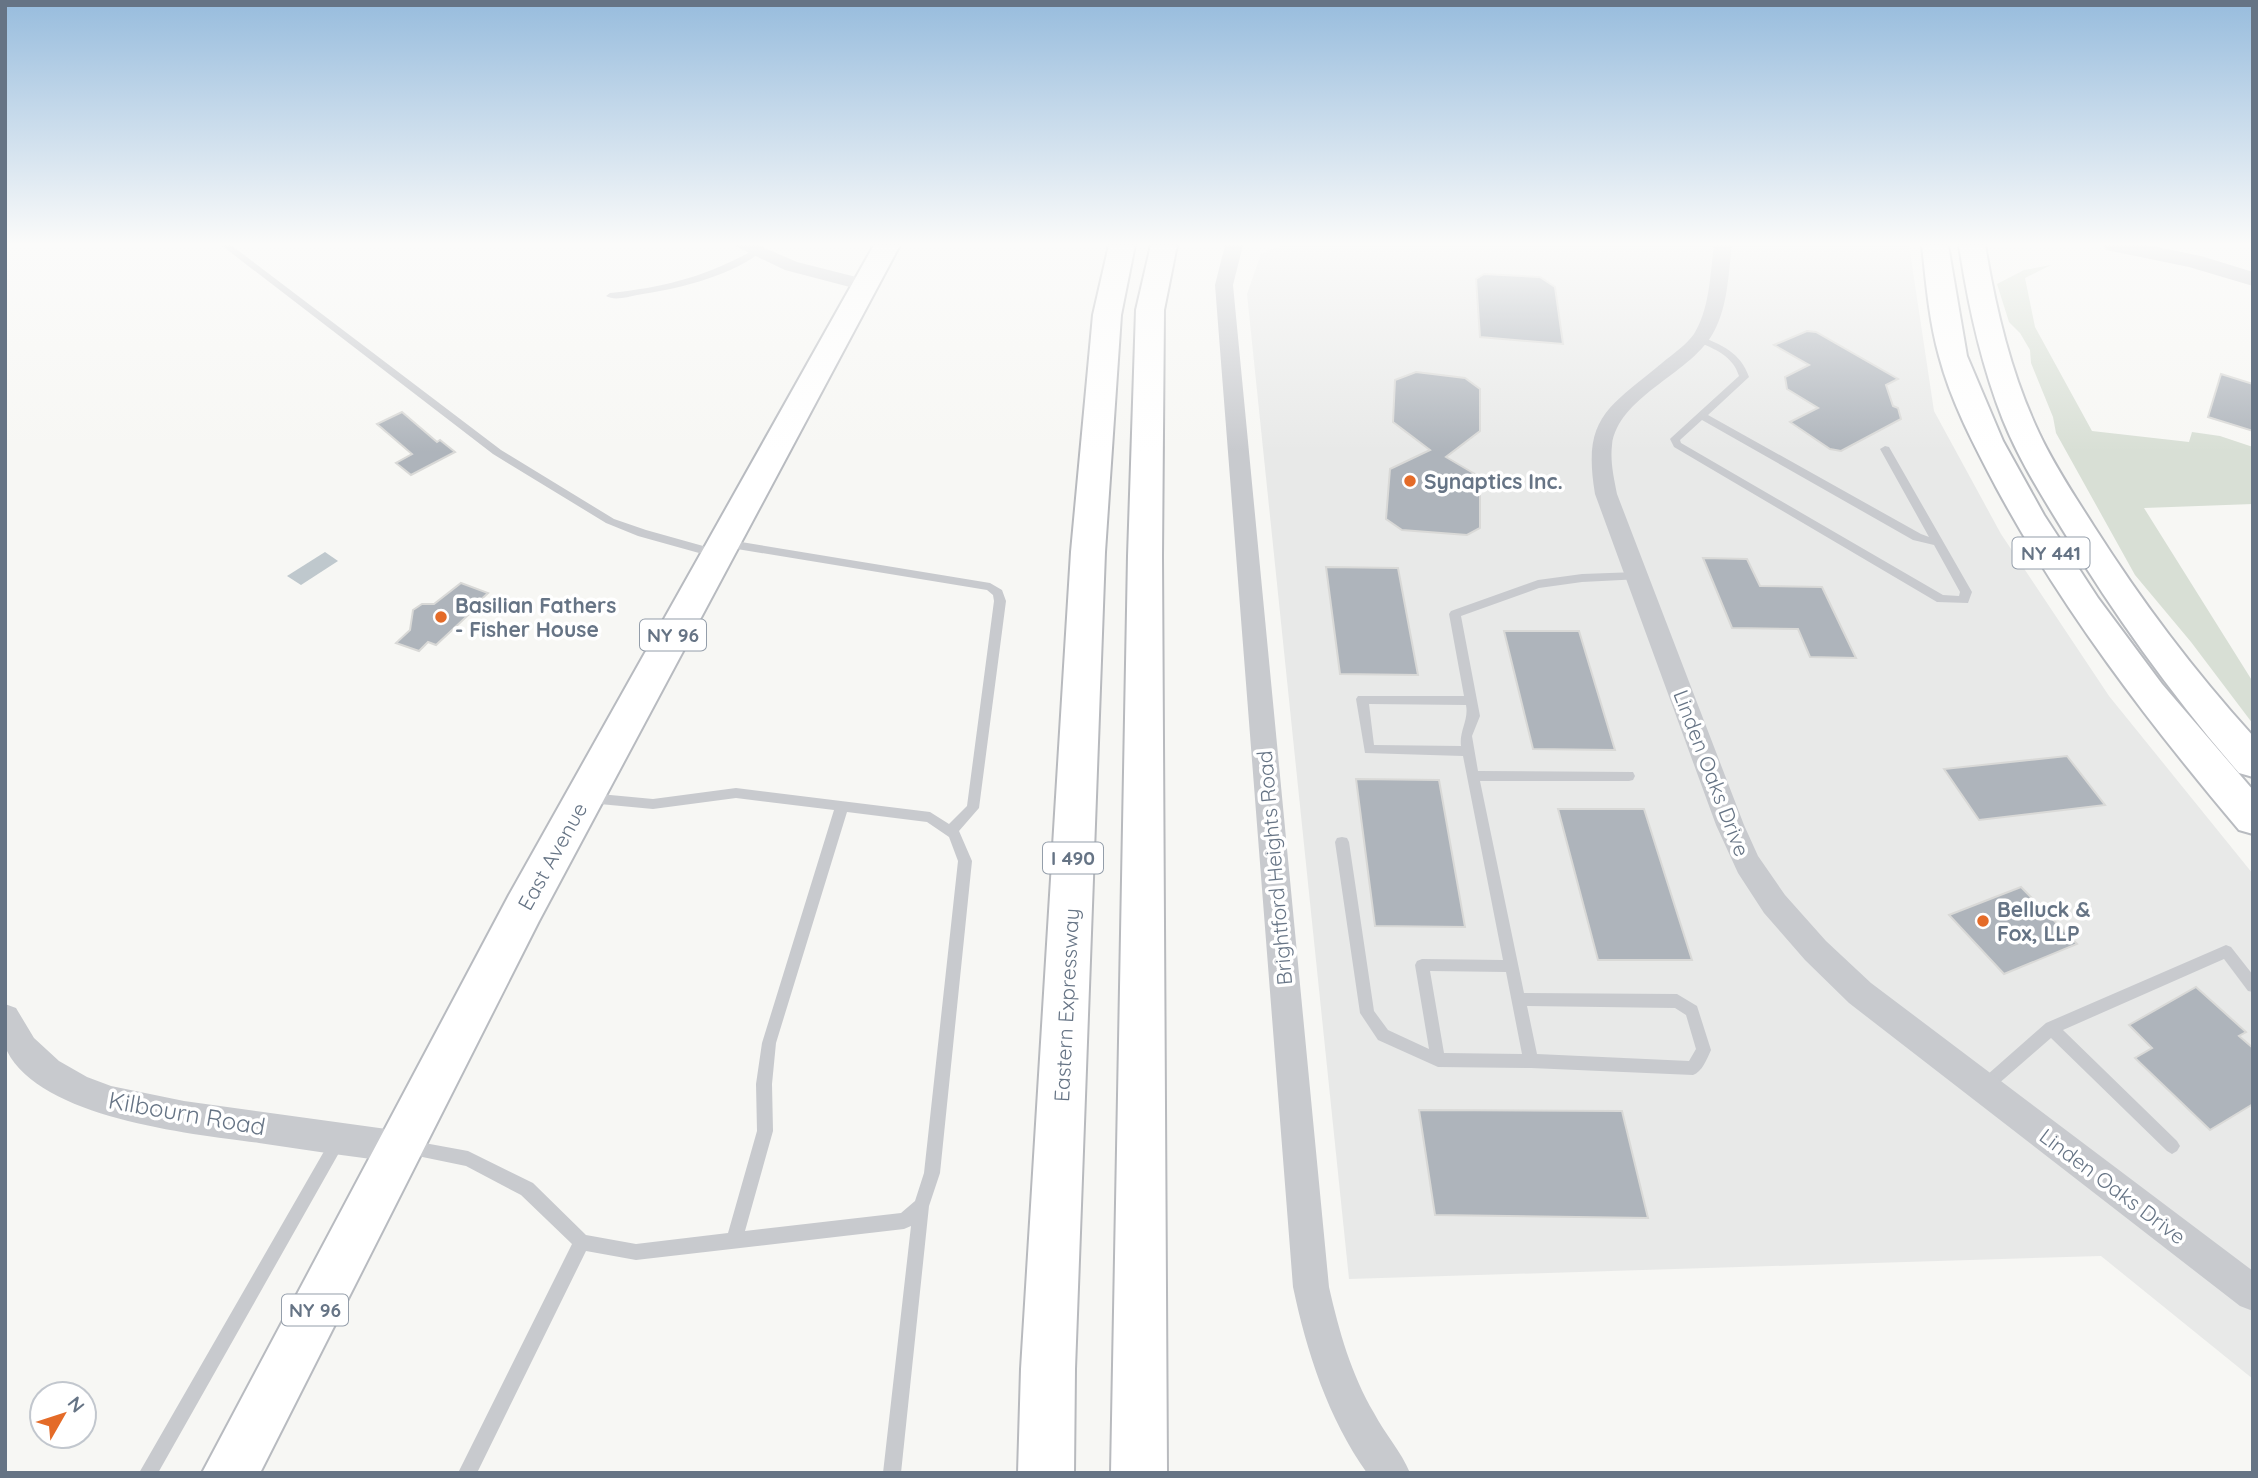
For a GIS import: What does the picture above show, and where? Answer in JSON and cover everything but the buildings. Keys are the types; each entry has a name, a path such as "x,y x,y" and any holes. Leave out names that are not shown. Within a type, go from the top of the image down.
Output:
{"main road":[{"name":"East Avenue","path":"230,1473 524,908 849,314"},
{"name":"Eastern Expressway","path":"1046,1473 1048,1369 1088,552 1107,314"},
{"path":"1139,1473 1145,570 1151,314"},
{"name":"NY 441","path":"1943,314 1954,359 1988,441 2018,499 2112,644 2193,749 2253,818"},
{"name":"NY 441","path":"1984,314 1992,348 2018,421 2038,463 2106,573 2138,619 2253,762"}],"street":[{"name":"Brightford Heights Road","path":"1227,314 1311,1287 1322,1341 1337,1381 1363,1433 1391,1473"},
{"name":"Linden Oaks Drive","path":"1712,314 1699,339 1617,410 1603,433 1599,452 1605,490 1730,825 1749,869 1775,906 1813,950 1860,993 2253,1293"},
{"name":"Kilbourn Road","path":"5,1018 29,1055 57,1077 83,1091 121,1105 164,1114 401,1147"}],"lane":[{"path":"316,314 497,452 610,522 642,534 720,549 990,587 998,593 973,808 950,831"},
{"path":"1699,339 1727,352 1741,364 1744,377 1675,439 1677,446 1941,599 1964,600 1966,592 1885,449"},
{"path":"1702,415 1917,537 1938,543"},
{"path":"1531,1061 1468,751 1466,736 1474,716 1455,614 1538,584 1582,578 1637,576"},
{"path":"1468,751 1369,750 1362,699 1471,701"},
{"path":"1474,776 1629,776"},
{"path":"584,797 653,804 704,795 736,793 930,817 954,834 965,861 932,1173 921,1206 892,1473"},
{"path":"734,1241 765,1131 764,1084 769,1043 842,806"},
{"path":"1342,842 1367,1013 1383,1035 1438,1060 1693,1068 1704,1051 1692,1012 1677,1001 1518,999"},
{"path":"1983,1087 2051,1028 2226,951 2253,986"},
{"path":"1438,1060 1422,965 1512,966"},
{"path":"2051,1028 2172,1146"},
{"path":"148,1473 340,1138"},
{"path":"401,1147 468,1159 527,1189 582,1242 636,1252 904,1221 921,1206"},
{"path":"467,1473 582,1242"}],"shaded area":[{"path":"1249,314 1919,314 1934,411 2001,534 2109,696 2253,874 2253,1379 2101,1256 1349,1279"},
{"path":"2006,314 2032,314 2035,327 2092,431 2189,442 2192,432 2220,436 2253,447 2253,504 2144,508 2253,682 2253,724 2191,642 2135,575 2056,433 2053,417 2031,363 2030,350 2020,333 2009,322"},
{"path":"325,552 338,561 301,585 287,576"}],"place":[{"name":"Synaptics Inc.","path":"1410,481"},
{"name":"Basilian Fathers - Fisher House","path":"441,617"},
{"name":"Belluck & Fox, LLP","path":"1983,921"}]}
